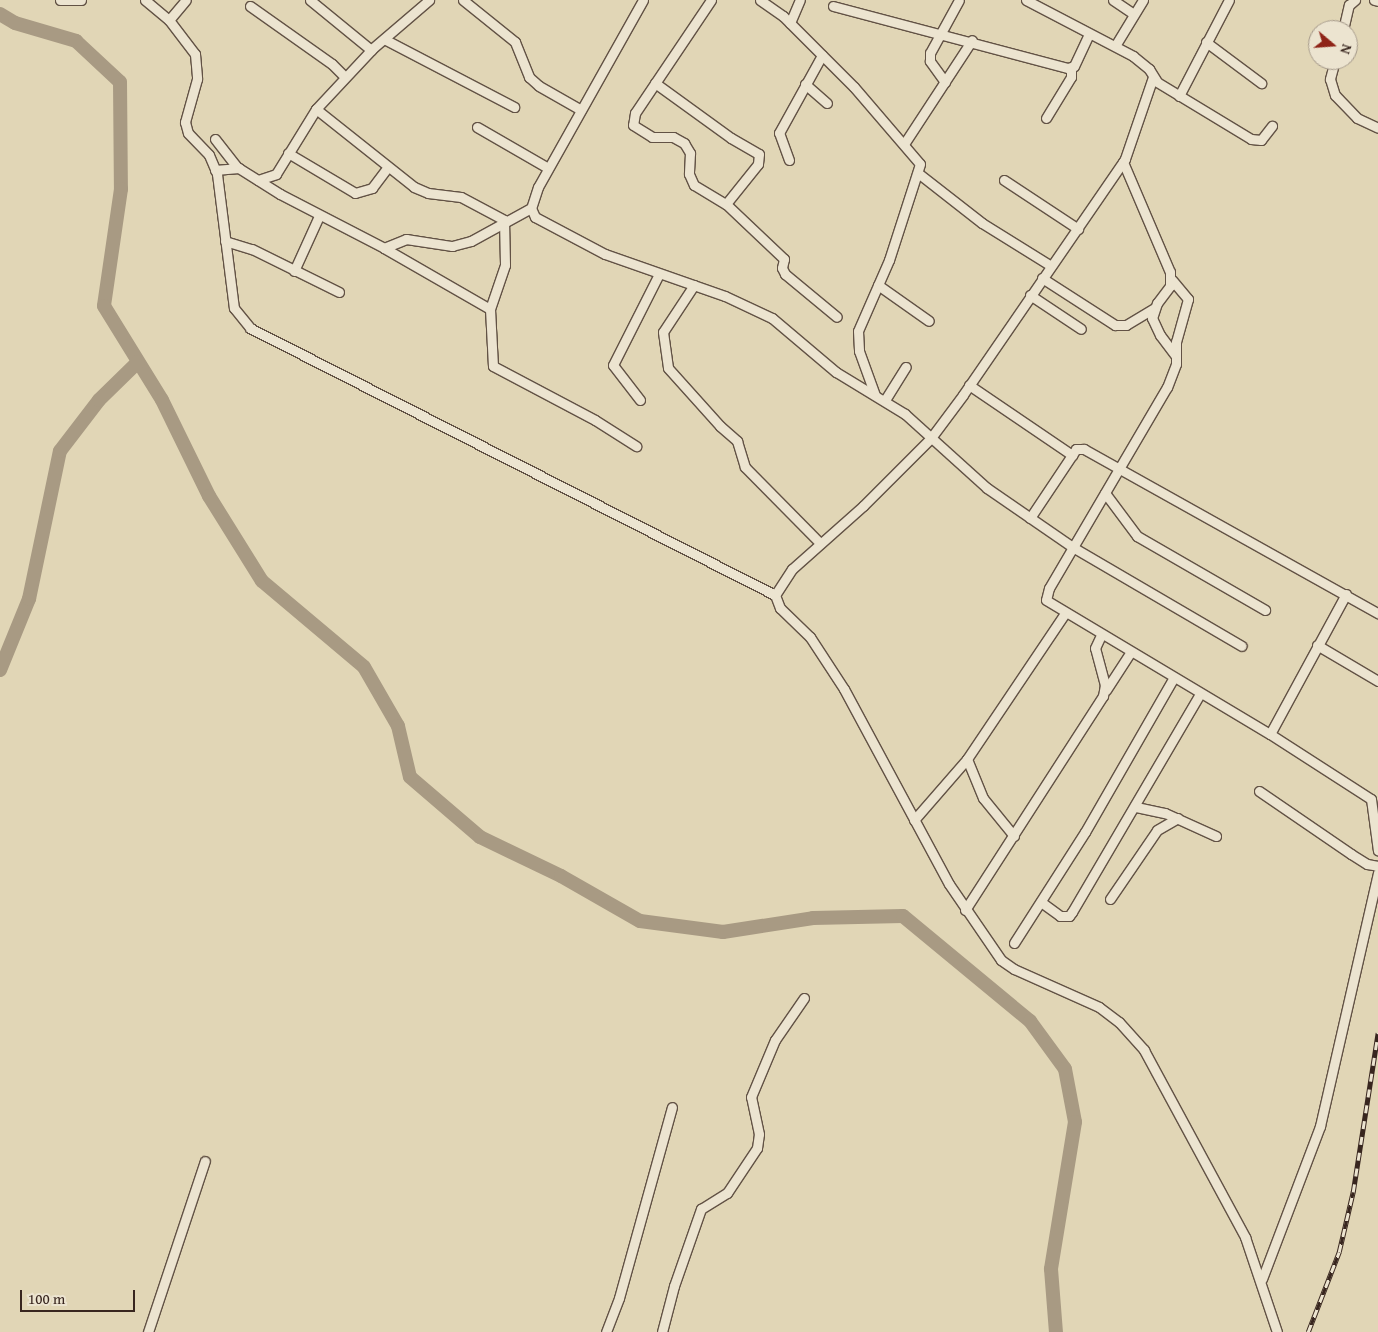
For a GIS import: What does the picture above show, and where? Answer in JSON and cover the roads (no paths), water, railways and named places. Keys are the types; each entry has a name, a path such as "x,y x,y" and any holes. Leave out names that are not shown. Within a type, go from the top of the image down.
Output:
{"street":[{"path":"60,0 81,0"},
{"path":"145,0 169,20 190,44 198,64 185,122 188,133 209,155 215,170 234,308 250,328 775,595 780,608 810,637 848,695 914,820 965,910 982,936 1009,966 1099,1007 1134,1036 1192,1134 1245,1237 1262,1279 1277,1332"},
{"path":"169,20 186,0"},
{"path":"310,0 371,50"},
{"path":"258,180 276,174 316,109 371,50 429,0"},
{"path":"463,0 515,42 529,77 540,86 581,110"},
{"path":"384,248 406,240 452,246 471,241 504,220 530,208 548,168 643,0"},
{"path":"711,0 635,113 633,125 652,137 672,137 684,143 691,159 690,181 726,204 784,258 782,268 785,274 837,316"},
{"path":"760,0 790,23 822,55 918,159 918,173 878,285 861,320 857,341 875,395"},
{"path":"790,23 800,0"},
{"path":"945,82 930,61 932,49 959,0"},
{"path":"1026,0 1115,46 1145,64 1153,77 1179,96 1251,139 1261,140 1272,126"},
{"path":"1113,0 1134,14"},
{"path":"1115,46 1143,0"},
{"path":"1179,96 1229,0"},
{"path":"1346,20 1349,6 1355,0"},
{"path":"1374,0 1378,1"},
{"path":"250,6 332,64 345,77"},
{"path":"833,6 942,32 1071,68"},
{"path":"1046,118 1066,88 1071,68 1089,34"},
{"path":"384,39 514,107"},
{"path":"904,144 972,40"},
{"path":"1206,42 1261,83"},
{"path":"789,160 779,133 822,55"},
{"path":"1332,70 1330,79 1335,95 1357,118 1378,128"},
{"path":"775,595 784,577 863,506 931,438 1078,229 1122,162 1153,77"},
{"path":"655,83 731,138 759,154 758,164 726,204"},
{"path":"805,84 827,103"},
{"path":"316,109 414,187 428,193 461,197 504,220"},
{"path":"477,127 548,168"},
{"path":"215,139 239,168 258,180 319,216 384,248 490,309"},
{"path":"288,153 355,193 372,188 388,167"},
{"path":"1122,162 1172,280 1188,299 1176,342 1176,356 1167,387 1046,596 1050,604 1173,679 1270,734 1370,799 1378,851"},
{"path":"215,170 239,168"},
{"path":"918,173 982,224 1051,266"},
{"path":"1004,180 1078,229"},
{"path":"530,208 541,223 605,254 752,306 772,318 836,372 905,414 979,482 1030,518 1074,548 1242,646"},
{"path":"294,271 319,216"},
{"path":"504,220 505,265 490,309 491,358 498,371 578,410 636,446"},
{"path":"225,241 246,246 339,292"},
{"path":"640,400 612,365 659,274"},
{"path":"1042,278 1115,325 1126,325 1154,308 1172,280"},
{"path":"694,285 663,332 668,368 720,426 737,441 745,467 820,543"},
{"path":"878,285 929,321"},
{"path":"1030,295 1081,329"},
{"path":"1154,308 1154,324 1176,356"},
{"path":"884,400 906,367"},
{"path":"969,385 1072,455"},
{"path":"1030,518 1076,449 1084,449 1378,613"},
{"path":"1105,493 1137,536 1265,610"},
{"path":"1270,734 1346,594"},
{"path":"914,820 967,760 1065,613"},
{"path":"1101,635 1095,648 1106,690"},
{"path":"1317,645 1378,681"},
{"path":"965,910 1130,653"},
{"path":"1014,943 1173,679"},
{"path":"1040,902 1060,916 1069,916 1136,807 1200,694"},
{"path":"967,760 983,798 1014,836"},
{"path":"1259,791 1351,854 1367,864 1378,866"},
{"path":"1136,807 1158,810 1216,836"},
{"path":"1110,899 1156,830 1178,818"},
{"path":"1262,1279 1320,1126 1378,873"},
{"path":"662,1332 674,1286 701,1209 727,1193 757,1148 760,1134 751,1097 775,1040 804,998"},
{"path":"606,1332 619,1298 672,1107"},
{"path":"148,1332 204,1161"}],"waterway":[{"path":"0,14 15,23 76,41 120,82 121,189 104,306 162,400 209,496 262,581 364,667 398,726 410,777 480,837 561,876 640,921 723,932 813,918 903,916 1030,1021 1065,1069 1075,1122 1051,1269 1056,1332"},
{"path":"0,670 29,599 60,451 99,400 138,362"}],"railway":[{"path":"1308,1332 1339,1252 1353,1192 1378,1033"}]}
